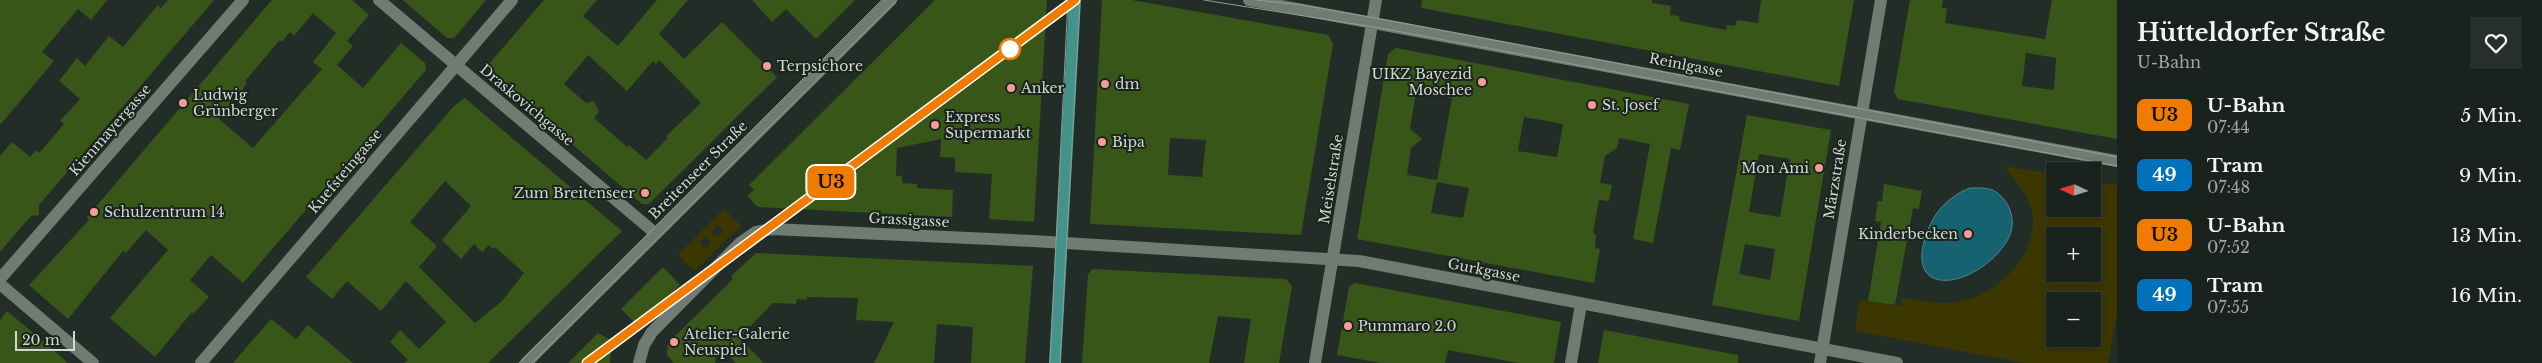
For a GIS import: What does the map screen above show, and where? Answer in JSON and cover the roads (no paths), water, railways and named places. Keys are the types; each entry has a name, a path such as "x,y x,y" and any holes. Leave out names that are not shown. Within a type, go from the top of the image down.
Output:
{"main road":[{"path":"1056,363 1075,0"}],"street":[{"name":"Kienmayergasse","path":"0,279 243,0"},
{"name":"Draskovichgasse","path":"379,0 655,233"},
{"name":"Kuefsteingasse","path":"201,363 455,64 512,0"},
{"name":"Breitenseer Straße","path":"526,363 892,0"},
{"name":"Reinlgasse","path":"1249,0 2117,162"},
{"name":"Meiselstraße","path":"1315,363 1376,0"},
{"name":"Märzstraße","path":"1820,363 1881,0"},
{"name":"Grassigasse","path":"639,363 644,345 652,332 730,253 756,232 772,229 1033,241 1061,244"},
{"name":"Gurkgasse","path":"1061,244 1359,261 1897,363"},
{"path":"0,284 93,363"},
{"path":"1571,363 1581,304"}],"water":[{"name":"Kinderbecken","path":"1970,188 1990,189 2001,196 2011,213 2011,233 1998,253 1976,271 1951,280 1937,279 1928,275 1923,267 1923,245 1927,233 1931,222 1944,205 1956,195"}],"tram line":[{"path":"519,363 882,0"},
{"path":"532,363 897,0"},
{"path":"1050,363 1068,0"},
{"path":"1060,363 1080,0"},
{"path":"1204,0 1386,29 2117,166"},
{"path":"1256,0 1302,5 1397,22 2117,157"}],"metro line":[{"name":"U3","path":"587,363 1075,0"}],"place":[{"name":"Terpsichore","path":"767,66"},
{"name":"UIKZ Bayezid Moschee","path":"1482,82"},
{"name":"dm","path":"1105,84"},
{"name":"Anker","path":"1011,88"},
{"name":"Ludwig Grünberger","path":"183,103"},
{"name":"St. Josef","path":"1592,105"},
{"name":"Express Supermarkt","path":"935,125"},
{"name":"Bipa","path":"1102,142"},
{"name":"Mon Ami","path":"1819,168"},
{"name":"Zum Breitenseer","path":"645,193"},
{"name":"Schulzentrum 14","path":"94,212"},
{"name":"Kinderbecken","path":"1968,234"},
{"name":"Pummaro 2.0","path":"1348,326"},
{"name":"Atelier-Galerie Neuspiel","path":"674,342"}]}
